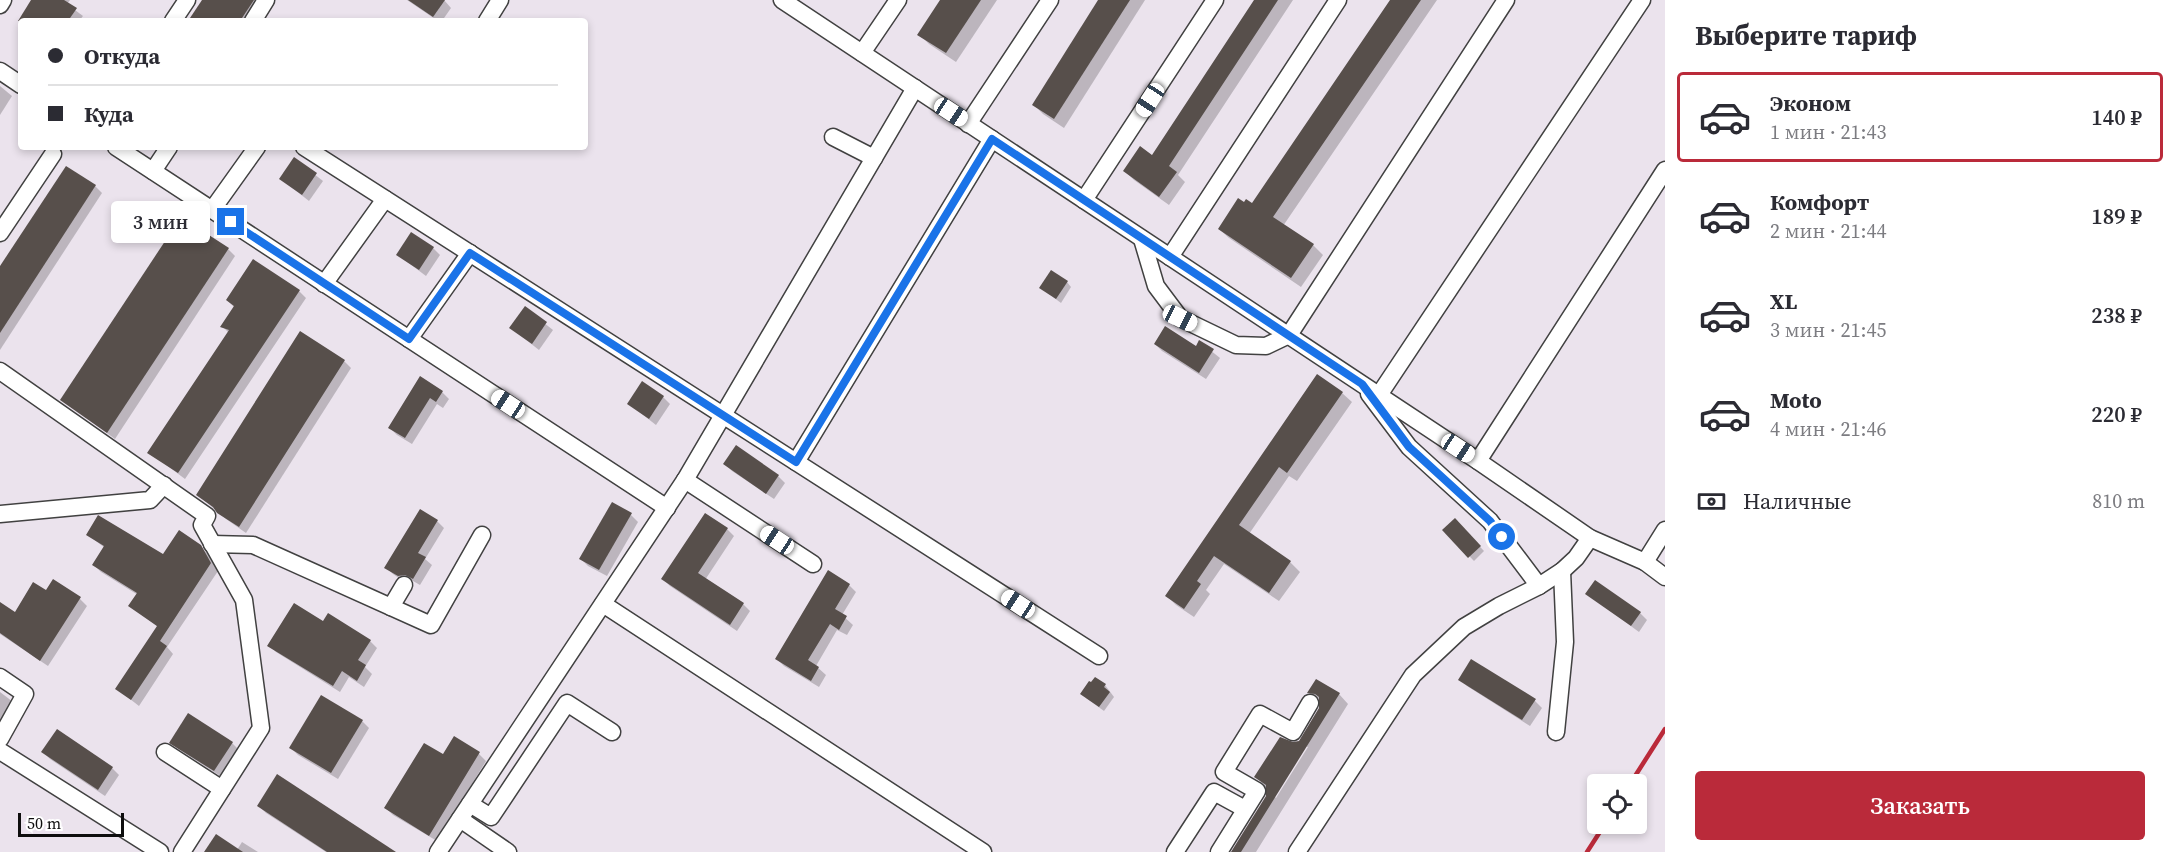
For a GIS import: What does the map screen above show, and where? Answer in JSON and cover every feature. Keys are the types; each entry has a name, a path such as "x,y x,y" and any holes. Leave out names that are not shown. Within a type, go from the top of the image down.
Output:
{"street":[{"path":"0,5 3,0"},
{"path":"175,18 187,0"},
{"path":"255,18 266,0"},
{"path":"489,18 500,0"},
{"path":"782,0 1289,335 1590,538 1645,562 1665,577"},
{"path":"861,53 898,0"},
{"path":"968,124 1050,0"},
{"path":"1084,200 1215,0"},
{"path":"1170,257 1338,0"},
{"path":"1143,239 1156,286 1180,318 1236,345 1266,346 1289,335 1506,0"},
{"path":"1379,395 1642,0"},
{"path":"0,71 18,83"},
{"path":"438,852 685,480 915,88"},
{"path":"833,137 874,158"},
{"path":"796,462 992,139"},
{"path":"121,150 667,508"},
{"path":"153,171 167,150"},
{"path":"212,210 254,150"},
{"path":"309,150 1099,656"},
{"path":"0,233 53,154"},
{"path":"1478,461 1665,170"},
{"path":"324,284 385,199"},
{"path":"409,339 470,253"},
{"path":"0,371 207,516 201,525 244,600 261,728 182,852"},
{"path":"1362,384 1409,447 1490,521 1539,586"},
{"path":"685,480 813,564"},
{"path":"0,514 150,500 164,486"},
{"path":"1645,562 1665,530"},
{"path":"212,544 253,545 431,625 482,535"},
{"path":"1297,852 1305,829 1413,675 1464,627 1562,571 1576,558 1590,538"},
{"path":"1556,732 1565,642 1562,571"},
{"path":"392,607 404,585"},
{"path":"603,604 982,852"},
{"path":"0,677 25,694 0,739"},
{"path":"465,812 491,817 567,703 612,732"},
{"path":"1219,852 1257,791 1224,772 1260,714 1293,732 1310,703"},
{"path":"0,751 160,852"},
{"path":"165,752 222,789"},
{"path":"1175,852 1214,792 1245,810"},
{"path":"465,812 508,852"}],"shaded area":[{"path":"0,0 1665,0 1665,852 0,852"}],"building":[{"path":"31,0 64,0 77,8 70,18 20,18"},
{"path":"202,0 254,0 242,18 190,18"},
{"path":"408,0 445,0 433,17"},
{"path":"940,0 981,0 946,53 917,35"},
{"path":"1098,0 1130,0 1054,119 1032,105"},
{"path":"1254,0 1278,0 1169,166 1177,172 1159,197 1123,171 1140,146 1152,155"},
{"path":"1390,0 1421,0 1273,217 1314,244 1291,278 1218,229 1238,198 1252,203"},
{"path":"294,157 317,173 302,195 279,179"},
{"path":"66,166 96,185 0,333 0,266"},
{"path":"181,217 229,248 107,433 60,400"},
{"path":"411,232 434,247 419,270 396,255"},
{"path":"253,259 300,290 178,473 147,453 229,330 220,327 234,306 226,300"},
{"path":"1051,270 1068,281 1056,299 1039,288"},
{"path":"525,306 547,322 532,344 509,328"},
{"path":"1165,326 1196,346 1199,340 1214,349 1199,373 1154,344"},
{"path":"300,331 345,360 239,527 217,513 213,507 196,495"},
{"path":"1317,374 1343,392 1287,473 1279,467 1239,525 1291,561 1269,593 1214,556 1197,581 1201,584 1184,609 1165,596"},
{"path":"420,376 443,391 436,402 430,398 405,438 388,428"},
{"path":"642,381 664,396 649,419 627,404"},
{"path":"736,445 779,475 766,494 723,464"},
{"path":"612,502 632,513 599,570 579,559"},
{"path":"420,509 438,520 418,553 426,557 413,579 405,575 398,576 384,568"},
{"path":"705,513 728,528 698,573 744,603 730,625 661,579"},
{"path":"98,515 163,554 179,530 201,545 211,563 160,641 167,646 131,700 115,689 157,626 128,606 137,593 92,565 104,546 86,535"},
{"path":"1455,518 1481,546 1468,558 1442,530"},
{"path":"828,570 850,584 835,609 847,616 839,630 830,624 808,660 819,667 811,681 775,659"},
{"path":"53,579 81,597 40,661 0,633 0,602 15,612 33,582 46,590"},
{"path":"1595,580 1641,612 1631,626 1585,594"},
{"path":"294,603 323,621 328,613 371,640 358,660 366,665 357,681 342,671 333,686 267,646"},
{"path":"1471,659 1536,699 1522,720 1458,680"},
{"path":"1095,677 1106,684 1104,687 1110,692 1099,707 1080,694 1089,681 1091,682"},
{"path":"1316,679 1340,693 1241,852 1231,852 1266,796 1266,785 1254,777 1280,737 1293,742 1299,741 1319,708 1319,697 1307,693"},
{"path":"321,695 363,720 331,773 289,748"},
{"path":"188,713 233,742 214,771 169,743"},
{"path":"57,729 113,767 98,790 41,752"},
{"path":"454,736 480,752 429,836 384,808 424,743 443,754"},
{"path":"277,774 396,852 327,852 257,806"},
{"path":"216,834 243,852 204,852"}],"railway":[{"path":"1636,774 1665,729"},
{"path":"1587,852 1599,834"}],"route":[{"path":"231,222 409,339 470,253 796,462 992,139 1362,384 1409,447 1490,521 1502,537"}]}
